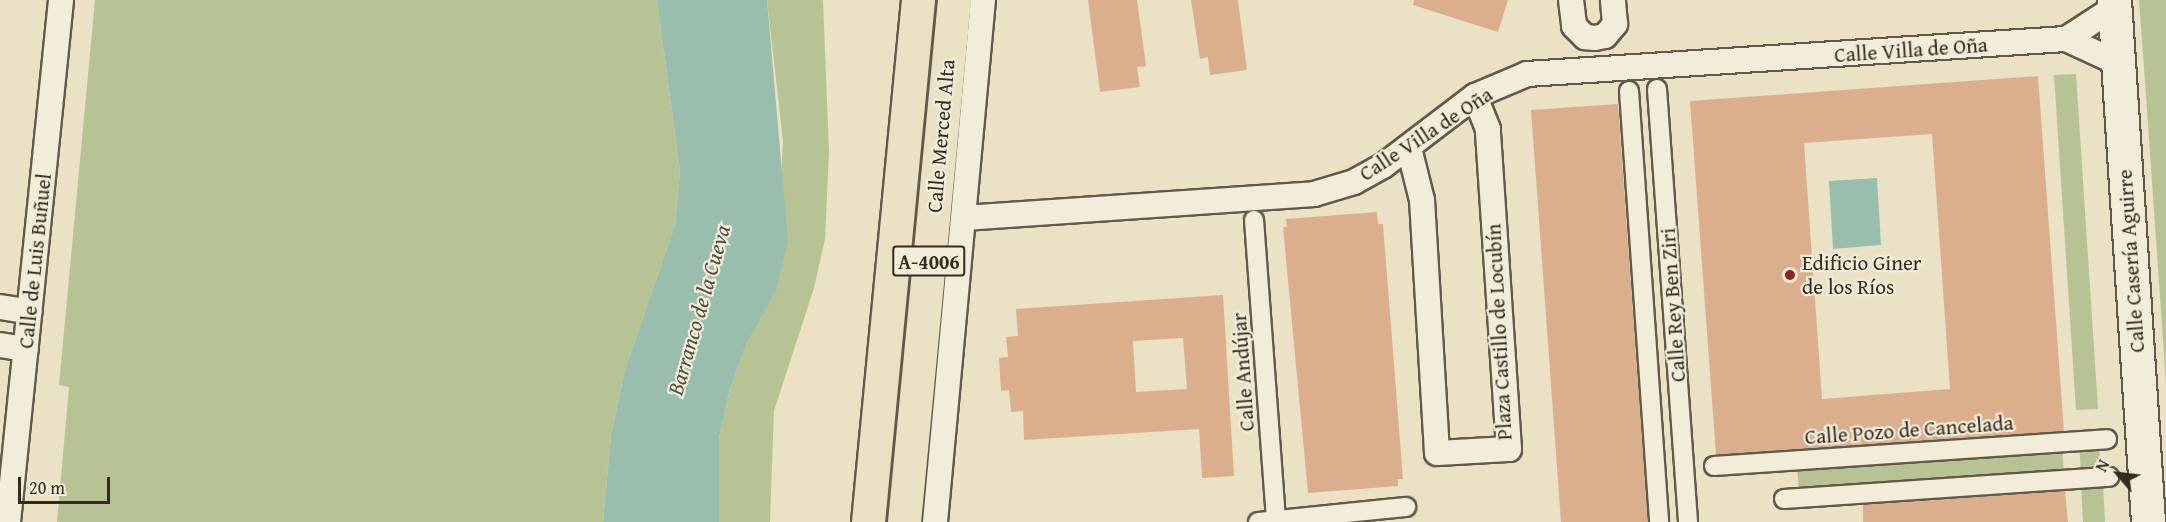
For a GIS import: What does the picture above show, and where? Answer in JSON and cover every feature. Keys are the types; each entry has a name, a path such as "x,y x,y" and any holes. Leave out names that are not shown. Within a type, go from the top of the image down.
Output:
{"main road":[{"name":"Calle Merced Alta","path":"868,522 918,0"},
{"name":"Calle Merced Alta","path":"904,522 954,0"},
{"name":"Calle Casería Aguirre","path":"2114,4 2148,522"}],"street":[{"name":"Calle de Luis Buñuel","path":"8,522 61,0"},
{"name":"Calle Merced Alta","path":"935,522 983,0"},
{"path":"1571,0 1574,26 1585,37 1595,38 1605,36 1615,24 1613,0"},
{"name":"Calle Villa de Oña","path":"2066,39 2114,4"},
{"path":"1595,38 1597,70"},
{"name":"Calle Villa de Oña","path":"964,218 1314,194 1354,182 1409,148 1475,96 1527,74 2066,39 2118,63"},
{"name":"Calle Rey Ben Ziri","path":"1658,89 1688,522"},
{"name":"Calle Rey Ben Ziri","path":"1629,91 1659,522"},
{"name":"Plaza Castillo de Locubín","path":"1409,148 1422,200 1437,453 1509,449 1488,129 1475,96"},
{"name":"Calle Andújar","path":"1254,220 1267,521"},
{"path":"0,307 30,312"},
{"path":"0,345 26,349"},
{"name":"Calle Pozo de Cancelada","path":"1714,466 2107,439"},
{"path":"1784,499 2109,477"},
{"path":"1267,521 1406,507"}],"shaded area":[{"path":"95,0 657,0 680,171 675,225 625,370 611,435 603,522 57,522 69,387 59,385"},
{"path":"767,0 823,0 829,152 825,239 814,288 774,411 770,522 719,522 719,438 730,389 746,345 775,291 783,141"},
{"path":"2139,0 2166,0 2166,384 2146,95"},
{"path":"2076,74 2098,409 2076,410 2054,75"},
{"path":"2099,444 2101,471 2081,472 2079,446"},
{"path":"2062,447 2064,474 1799,493 1797,466"},
{"path":"2103,483 2105,522 2083,522 2081,485"}],"water":[{"name":"Barranco de la Cueva","path":"657,0 767,0 788,241 776,291 746,345 730,389 719,438 719,522 603,522 611,435 625,370 675,225 680,171"},
{"path":"1877,178 1881,245 1833,249 1829,181"}],"building":[{"path":"1088,0 1137,0 1146,66 1137,67 1140,87 1100,92"},
{"path":"1191,0 1238,0 1247,70 1210,75 1208,57 1200,59"},
{"path":"1414,0 1508,0 1498,32 1413,5"},
{"path":"2038,76 2064,431 1716,455 1690,101","holes":["1932,134 1950,389 1822,399 1804,143"]},
{"path":"1618,104 1648,522 1561,522 1531,110"},
{"path":"1377,212 1378,224 1383,224 1403,479 1398,479 1398,486 1308,493 1283,227 1287,227 1286,219"},
{"path":"1223,295 1234,476 1202,478 1199,429 1024,440 1023,411 1011,412 1009,390 1001,391 999,358 1008,357 1006,337 1018,336 1016,309","holes":["1183,338 1187,389 1136,392 1133,341"]},
{"path":"2065,491 2068,522 1863,522 1863,505"}],"place":[{"name":"Edificio Giner de los Ríos","path":"1790,275"}]}
